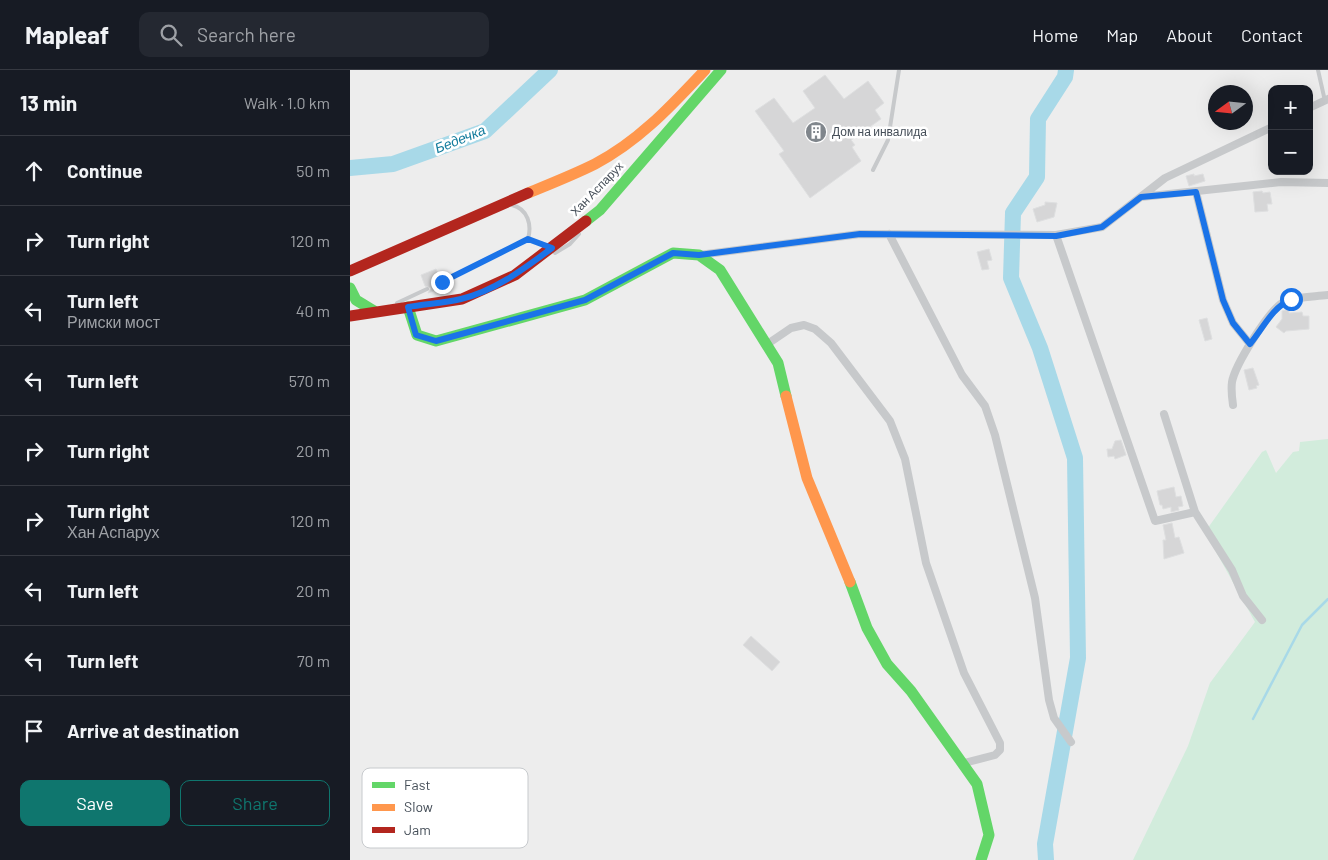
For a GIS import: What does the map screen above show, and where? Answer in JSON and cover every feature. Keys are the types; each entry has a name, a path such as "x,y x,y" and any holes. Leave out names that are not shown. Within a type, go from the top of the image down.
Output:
{"street":[{"name":"Хан Аспарух","path":"350,271 595,164 660,118 705,70"},
{"name":"Хан Аспарух","path":"350,316 462,299 490,288 535,261 588,220 721,70"},
{"path":"1313,106 1326,100"},
{"path":"408,307 416,335 436,341 585,300 673,253 699,255 860,234 1056,236 1102,227 1165,178 1268,128"},
{"path":"1141,197 1281,182 1328,183"},
{"path":"1196,192 1223,300 1233,323 1250,344"},
{"path":"889,234 962,375 984,406 995,435 1035,598 1049,700 1054,718 1071,742"},
{"path":"1056,236 1155,521 1195,512"},
{"path":"699,255 720,270 778,363 807,478 842,559 866,628 887,664 911,691 978,784 989,836 981,860"},
{"path":"350,280 362,266"},
{"path":"350,288 356,300 379,311"},
{"path":"1233,405 1232,382 1250,344 1267,318 1280,305 1291,299 1328,295"},
{"path":"766,346 791,328 804,324 816,330 831,344 890,421 905,459 926,563 960,664 1000,743 1000,750 995,755 964,763"},
{"path":"1164,414 1195,512 1232,570 1243,596 1262,620"}],"lane":[{"path":"873,170 888,140 898,70"},
{"path":"1318,70 1326,100"},
{"path":"500,206 517,206 525,214 529,223 528,239"},
{"path":"535,261 551,255 570,244 588,220"},
{"path":"442,282 528,239 552,248"},
{"path":"379,311 427,289"}],"green space":[{"path":"1328,439 1328,860 1133,860 1188,746 1210,683 1255,622 1205,532 1262,452 1266,450 1276,473 1293,452 1299,451 1300,442"}],"building":[{"name":"Дом на инвалида","path":"825,75 844,99 868,81 884,103 875,110 881,119 851,140 855,145 852,147 861,161 810,198 779,154 784,151 755,111 774,98 793,123 815,108 803,91"},
{"path":"1194,174 1194,176 1203,174 1205,181 1189,186 1186,176"},
{"path":"1262,191 1263,193 1270,192 1272,204 1267,204 1268,211 1255,212 1253,192"},
{"path":"1045,202 1057,203 1054,217 1037,222 1033,209 1045,205"},
{"path":"989,249 992,260 987,261 989,269 982,270 977,252"},
{"path":"436,269 440,279 438,283 444,287 428,293 431,288 425,286 421,275"},
{"path":"1289,309 1289,313 1302,312 1303,316 1309,316 1309,329 1286,331 1284,333 1276,327 1282,319 1282,311"},
{"path":"1207,318 1212,339 1205,341 1199,320"},
{"path":"1253,368 1259,385 1256,386 1257,388 1249,390 1244,370"},
{"path":"1121,440 1126,455 1115,459 1114,456 1108,457 1107,449 1112,449 1115,441"},
{"path":"1174,487 1176,497 1181,496 1183,506 1178,507 1179,510 1171,512 1171,507 1163,509 1162,505 1160,505 1157,491"},
{"path":"1172,523 1175,538 1179,537 1184,553 1164,559 1163,540 1166,540 1163,525"},
{"path":"751,636 780,662 772,671 743,645"}],"waterway":[{"name":"Бедечка","path":"350,168 393,164 485,131 550,70"},
{"path":"1046,860 1045,844 1078,658 1075,458 1040,348 1011,278 1013,213 1037,177 1038,119 1065,77 1066,70"},
{"path":"1253,719 1302,625 1328,599"}],"traffic: fast":[{"path":"586,221 600,210 721,70"},
{"path":"408,307 417,335 436,341 585,300 673,253 699,255 720,270 778,363 786,396"},
{"path":"350,288 356,300 374,311"},
{"path":"850,582 867,628 887,664 911,691 977,784 989,835 981,860"}],"traffic: slow":[{"path":"528,193 595,164 626,145 654,122 705,70"},
{"path":"786,396 807,478 850,582"}],"traffic: jam":[{"path":"350,271 528,193"},
{"path":"350,316 462,299 515,275 586,221"}],"place":[{"name":"Дом на инвалида","path":"816,132"}],"route":[{"path":"442,282 528,239 552,248 515,274 490,288 462,299 408,307 416,335 436,341 585,300 673,253 699,255 860,234 1056,236 1102,227 1141,197 1196,192 1223,300 1233,323 1250,344 1260,332 1267,318 1280,305 1291,299"}]}
